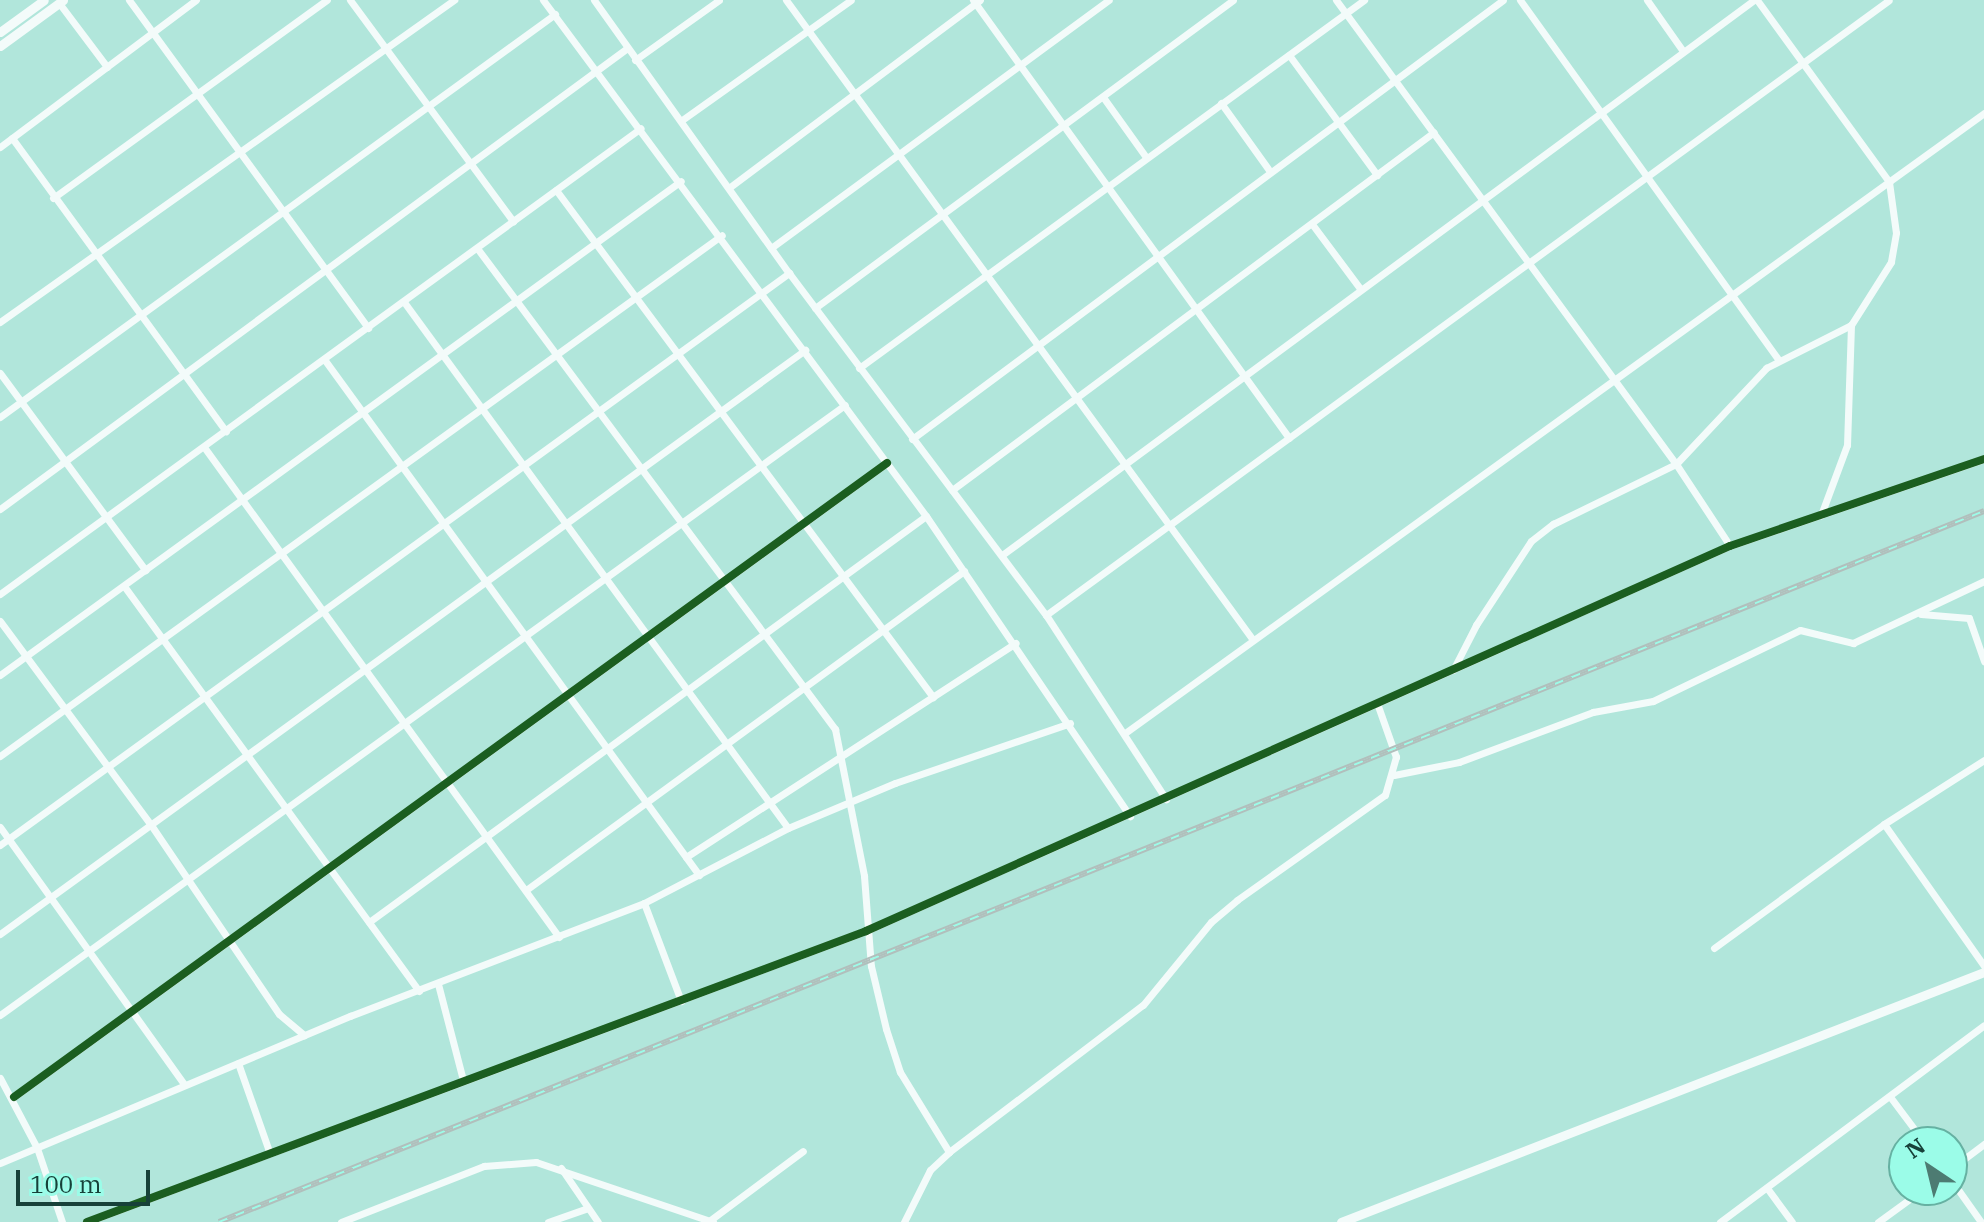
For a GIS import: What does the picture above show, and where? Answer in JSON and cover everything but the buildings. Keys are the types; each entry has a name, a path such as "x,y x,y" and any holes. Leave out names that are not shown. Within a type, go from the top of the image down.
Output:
{"street":[{"path":"0,32 44,0"},
{"path":"129,0 368,328"},
{"path":"0,147 196,0"},
{"path":"53,198 327,0"},
{"path":"350,0 513,221"},
{"path":"0,322 454,0"},
{"path":"543,0 722,235 926,516 1016,643 1130,816"},
{"path":"594,0 626,49 682,120 789,273 1046,615 1166,799"},
{"path":"635,60 719,0"},
{"path":"786,0 1253,640"},
{"path":"682,120 851,0"},
{"path":"771,248 1109,0"},
{"path":"815,308 1233,0"},
{"path":"1336,0 1676,464 1730,546"},
{"path":"859,368 1364,0"},
{"path":"912,439 1337,119 1503,0"},
{"path":"1520,0 1737,295 1778,359"},
{"path":"1647,0 1683,51"},
{"path":"1002,555 1359,287 1756,0 1804,61 1889,182 1895,248 1851,325 1823,343 1778,359 1676,464 1553,524 1531,541 1476,625 1453,670"},
{"path":"1046,615 1889,0"},
{"path":"0,46 61,1 107,67"},
{"path":"730,187 976,1 1106,187 1289,438"},
{"path":"0,417 555,14"},
{"path":"0,509 63,459 184,376 626,49"},
{"path":"1289,55 1377,175"},
{"path":"1103,97 1146,157"},
{"path":"1221,103 1269,170"},
{"path":"1125,733 1616,383 1984,113"},
{"path":"0,594 641,128"},
{"path":"952,490 1078,400 1434,132"},
{"path":"12,138 93,255 226,431"},
{"path":"0,675 243,502 681,181"},
{"path":"556,190 678,349 933,697"},
{"path":"1312,224 1359,287"},
{"path":"0,756 722,235"},
{"path":"477,248 601,409 835,729 846,804 864,876 866,931 893,1053 949,1152"},
{"path":"0,845 601,409 678,349 789,273"},
{"path":"404,302 788,828"},
{"path":"1821,515 1847,445 1851,325"},
{"path":"0,934 805,350"},
{"path":"324,359 444,520 699,875"},
{"path":"0,373 145,570"},
{"path":"0,1015 845,405"},
{"path":"204,447 559,937"},
{"path":"87,1222 866,931 1378,706 1730,546 1984,459"},
{"path":"14,1097 887,463"},
{"path":"369,922 926,516"},
{"path":"526,890 964,571"},
{"path":"1394,775 1459,762 1593,712 1653,701 1800,630 1846,645 1920,614 1984,581"},
{"path":"124,586 419,991"},
{"path":"1920,614 1969,618 1984,661"},
{"path":"0,621 151,825 279,1014 304,1035"},
{"path":"686,857 1016,643"},
{"path":"904,1222 926,1177 949,1152 1143,1005 1218,915 1358,818 1385,795 1394,775 1396,757 1378,706"},
{"path":"0,1163 304,1035 644,903 788,828 846,804 1070,723"},
{"path":"1714,948 1884,824 1984,760"},
{"path":"1884,824 1984,966"},
{"path":"0,827 184,1084"},
{"path":"644,903 681,1001"},
{"path":"1341,1222 1984,972"},
{"path":"438,984 463,1080"},
{"path":"1720,1222 1891,1098 1984,1025"},
{"path":"238,1063 270,1154"},
{"path":"0,1078 14,1097 37,1148 62,1222"},
{"path":"1891,1098 1912,1126"},
{"path":"341,1222 484,1166 536,1162 561,1168 710,1222 803,1151"},
{"path":"561,1168 598,1222"},
{"path":"1767,1188 1792,1222"},
{"path":"1968,1204 1981,1222"},
{"path":"1878,1222 1900,1206"},
{"path":"548,1222 588,1208"}],"railway":[{"path":"219,1222 1984,511"}],"cycle path":[{"path":"87,1222 866,931 1730,546 1984,459"},
{"path":"14,1097 887,463"}]}
